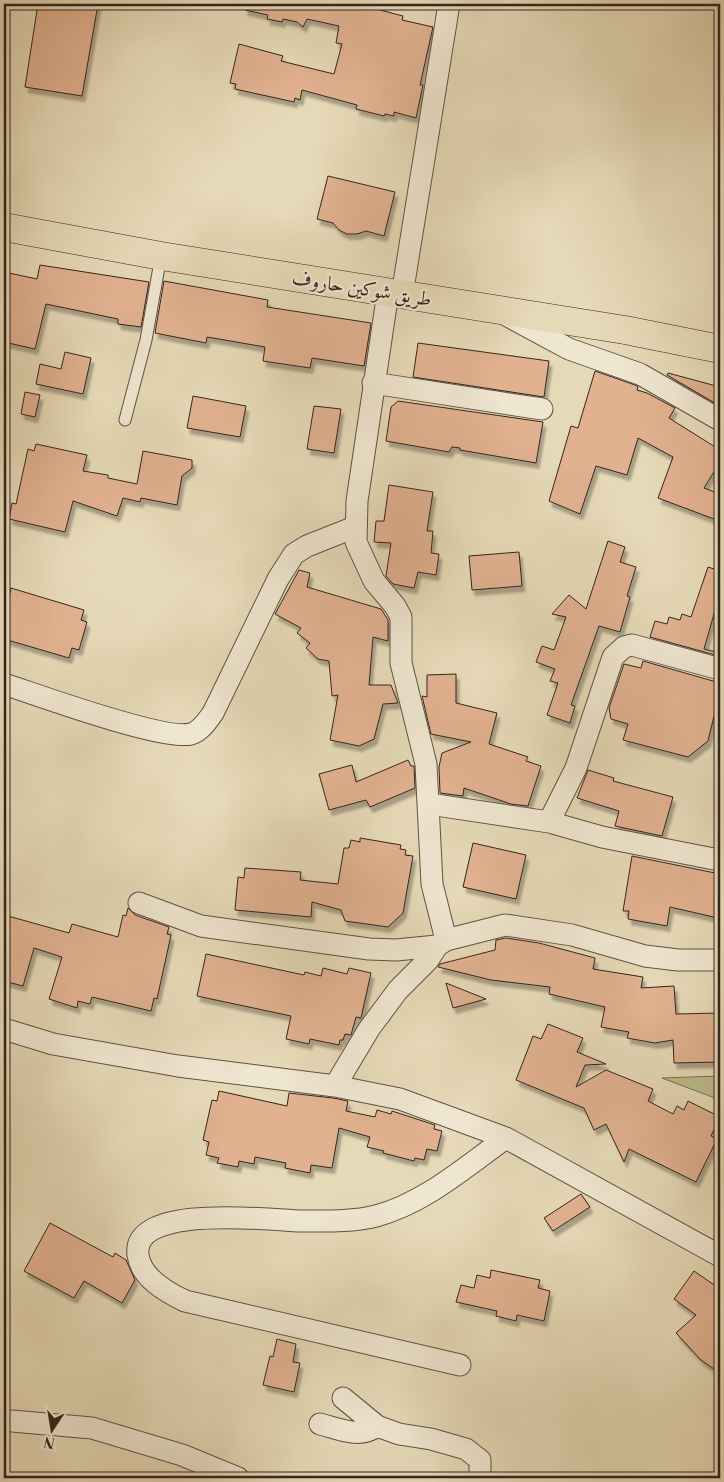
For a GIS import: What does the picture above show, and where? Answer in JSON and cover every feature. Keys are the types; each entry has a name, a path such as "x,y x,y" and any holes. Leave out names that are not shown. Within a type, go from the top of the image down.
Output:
{"main road":[{"name":"طريق شوكين حاروف","path":"4,227 161,256 625,330 720,349"}],"street":[{"path":"335,1086 369,1029 398,990 428,960 441,943 432,884 426,764 401,662 401,617 395,606 371,575 356,542 355,527 373,384 395,293 449,4"},
{"path":"495,310 569,349 640,374 720,420"},
{"path":"373,384 542,409"},
{"path":"4,684 164,732 193,733 203,726 212,713 278,579 294,554 306,546 355,527"},
{"path":"549,822 576,768 613,657 624,648 632,645 720,669"},
{"path":"429,804 549,822 602,837 719,860"},
{"path":"139,903 182,920 220,929 369,949 396,950 441,943 505,925 572,935 645,956 678,960 720,960"},
{"path":"4,1029 53,1044 121,1056 335,1086 400,1099 506,1138 720,1256"},
{"path":"460,1366 185,1302 156,1284 138,1260 137,1249 142,1236 151,1228 175,1221 218,1218 337,1220 375,1216 400,1208 424,1196 506,1138"},
{"path":"343,1398 376,1426 399,1434 430,1439 466,1449 480,1460 480,1478"},
{"path":"12,1421 92,1428 182,1455 238,1478"},
{"path":"320,1424 354,1433 369,1432 376,1426"}],"lane":[{"path":"126,420 146,340 161,256"}],"green space":[{"path":"720,1076 720,1100 662,1078"}],"building":[{"path":"38,4 98,4 82,96 25,87"},
{"path":"245,4 382,4 380,10 403,16 402,20 433,27 420,85 423,85 416,118 394,112 394,116 385,114 384,116 356,109 357,105 302,90 300,100 295,98 294,102 235,89 236,84 230,83 239,44 283,56 281,61 334,74 342,44 336,43 339,26 307,19 303,27 297,22 283,19 282,22 267,19 268,15 245,10"},
{"path":"328,176 395,192 384,236 366,231 357,234 347,234 339,230 333,223 317,219"},
{"path":"40,265 149,282 141,327 118,324 118,319 46,304 35,349 4,342 4,272 37,279"},
{"path":"164,281 268,300 267,307 371,323 364,366 312,358 310,368 263,361 265,347 207,337 206,343 155,333"},
{"path":"418,343 549,361 544,397 413,377"},
{"path":"65,352 91,358 83,394 36,384 40,364 61,369"},
{"path":"595,371 635,385 638,387 637,390 647,393 675,408 669,418 720,450 720,462 704,488 720,494 720,503 714,519 658,498 673,457 638,438 627,475 596,466 580,514 549,501 571,426 578,428"},
{"path":"668,373 720,387 720,406 667,375"},
{"path":"25,392 40,395 35,417 21,414"},
{"path":"193,396 246,406 240,437 187,428"},
{"path":"398,401 543,422 536,463 460,450 460,448 452,447 449,452 386,441 391,407"},
{"path":"314,406 341,409 334,453 307,449"},
{"path":"36,444 87,455 83,471 108,475 108,478 137,484 143,451 192,460 192,468 182,476 177,505 141,498 140,502 123,498 117,516 73,501 65,532 9,519 12,503 16,504 28,449 34,451"},
{"path":"389,485 433,492 427,531 433,531 431,553 439,554 436,575 418,572 414,588 393,584 386,576 391,543 374,542 376,521 384,521"},
{"path":"608,541 625,547 620,562 636,567 627,596 630,597 620,632 599,626 571,705 575,706 570,723 547,715 558,683 550,681 555,669 536,662 542,646 554,650 566,617 552,614 569,595 586,609"},
{"path":"519,552 522,586 472,590 469,556"},
{"path":"708,567 720,571 720,609 716,607 704,649 720,653 719,656 650,637 655,621 667,624 669,617 680,620 682,614 691,617"},
{"path":"299,570 310,573 307,587 381,609 388,620 388,641 373,637 369,685 391,685 398,703 383,704 374,739 359,746 330,740 338,695 332,696 329,661 318,659 306,648 310,643 297,633 301,628 275,614"},
{"path":"11,588 84,610 81,620 87,622 79,650 72,648 69,658 4,639 4,596 9,597"},
{"path":"643,661 720,683 720,718 714,716 708,741 688,757 623,740 628,724 611,719 609,708 624,664 641,668"},
{"path":"456,674 456,703 497,713 489,744 528,757 526,761 541,766 528,806 511,804 464,788 463,796 440,793 439,767 442,753 471,742 431,734 422,696 427,697 427,675"},
{"path":"408,760 411,766 414,766 415,788 370,807 366,800 329,810 319,774 352,765 356,782"},
{"path":"588,770 614,778 613,781 673,797 662,836 615,826 619,811 577,798"},
{"path":"360,838 401,845 400,849 406,850 405,855 413,856 403,913 388,927 345,921 341,910 312,902 311,917 235,910 238,877 244,878 245,868 301,872 300,880 338,884 344,848 349,848 351,840 360,842"},
{"path":"473,843 526,855 516,899 463,887"},
{"path":"632,856 720,874 718,918 670,907 667,926 628,919 629,911 623,911"},
{"path":"128,908 135,915 169,927 167,934 171,935 157,999 154,998 151,1011 92,997 90,1004 78,1001 77,1008 49,999 62,957 34,948 23,986 4,981 4,930 8,916 69,933 72,924 118,937 123,915 126,916"},
{"path":"506,938 539,943 595,958 593,969 643,977 641,988 674,986 676,1014 720,1013 720,1062 674,1063 673,1040 655,1043 627,1038 629,1032 601,1027 605,1007 549,994 550,987 491,980 438,967 440,964 495,950 496,940"},
{"path":"206,954 304,975 305,972 321,976 323,968 347,974 349,968 371,973 361,1018 356,1017 351,1035 345,1034 343,1040 340,1040 339,1045 310,1039 309,1044 286,1039 291,1016 197,996"},
{"path":"446,983 486,999 453,1008"},
{"path":"548,1024 583,1038 577,1052 606,1064 585,1065 576,1087 606,1070 653,1089 648,1101 673,1114 677,1106 684,1110 688,1101 720,1117 711,1136 717,1139 696,1182 629,1149 624,1162 606,1124 594,1130 584,1108 516,1080 533,1036 541,1039"},
{"path":"219,1091 287,1106 289,1093 333,1098 348,1101 346,1111 375,1117 377,1110 391,1114 392,1111 435,1125 434,1129 442,1131 437,1151 427,1149 424,1160 415,1158 414,1161 367,1147 370,1137 339,1128 332,1168 311,1165 310,1173 285,1168 286,1163 255,1157 254,1164 239,1161 238,1167 217,1163 219,1158 206,1155 209,1142 203,1140 212,1100 217,1101"},
{"path":"581,1194 590,1207 553,1231 544,1218"},
{"path":"50,1223 113,1257 115,1253 126,1260 135,1280 122,1303 84,1281 74,1298 24,1271"},
{"path":"491,1270 540,1280 538,1288 550,1291 544,1321 517,1315 516,1321 496,1316 497,1311 456,1302 461,1285 474,1288 477,1275 490,1278"},
{"path":"694,1271 720,1289 720,1373 701,1360 676,1333 696,1315 674,1299"},
{"path":"277,1339 296,1344 293,1362 300,1363 294,1392 263,1385 270,1356 273,1357"}]}
